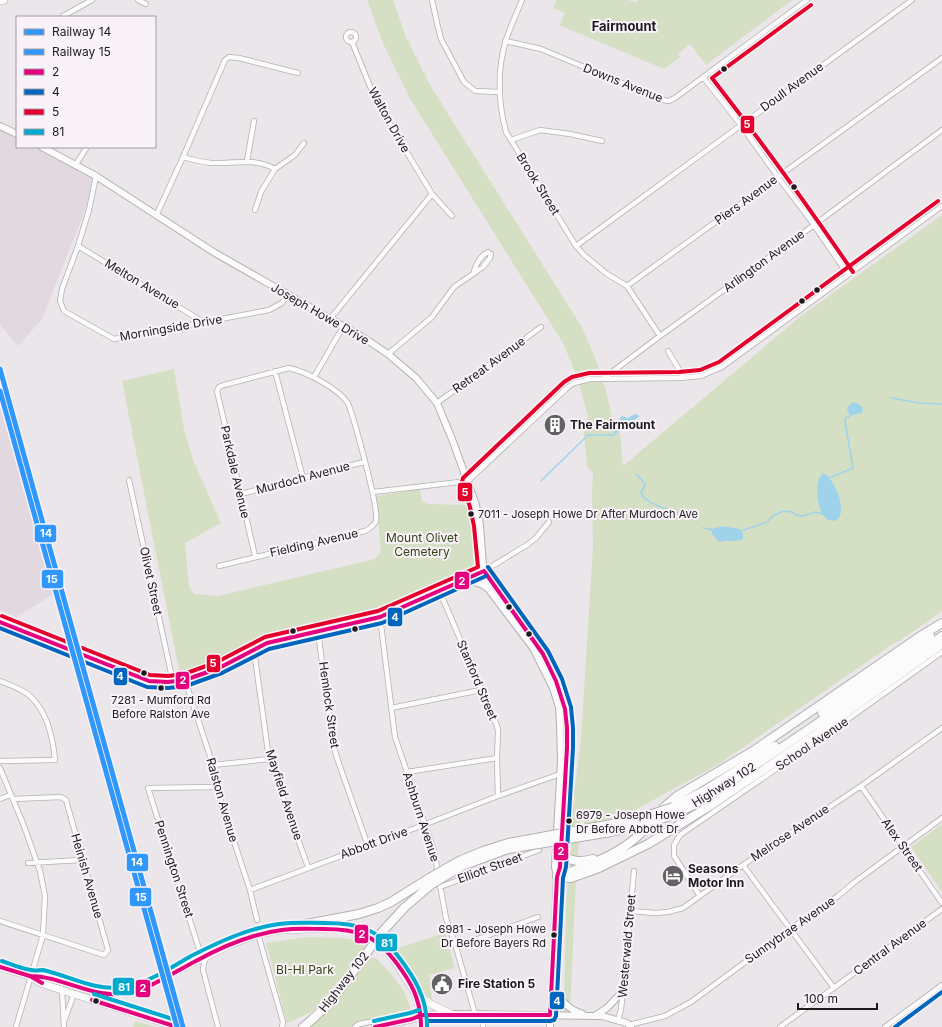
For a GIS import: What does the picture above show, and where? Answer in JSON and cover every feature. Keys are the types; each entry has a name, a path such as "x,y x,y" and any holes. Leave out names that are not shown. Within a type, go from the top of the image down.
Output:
{"highway":[{"path":"664,807 677,796 753,751 942,623"},
{"name":"Highway 102","path":"612,828 673,807 707,789 784,740 942,628"},
{"name":"Highway 102","path":"303,1027 314,1019 335,997 382,932 405,907 459,861 508,843 612,828 642,828 688,808 710,796 787,744 942,636"},
{"path":"557,877 571,878 584,874 610,864 648,844 726,795 815,735 942,644"},
{"path":"557,877 622,849 634,840 642,828"},
{"path":"561,852 568,859 577,861 608,856"},
{"name":"Highway 102","path":"274,930 359,914 378,908 434,882"},
{"path":"296,1027 324,1009"}],"main road":[{"path":"0,1 4,0"},
{"path":"0,126 16,134"},
{"name":"Joseph Howe Drive","path":"44,148 76,164 215,253 344,326 388,354 416,378 437,403 476,504 480,525 484,579 490,591 533,648 552,688 559,707 563,773 561,852 560,867 557,877"},
{"path":"0,622 149,681 173,682 185,680 219,668 267,644 380,617 484,572"},
{"name":"Joseph Howe Drive","path":"484,572 489,577 502,599 535,640 561,694 566,710 567,724 555,867 557,877 550,1027"},
{"path":"462,581 476,582 483,585 490,591"},
{"path":"0,967 30,976 42,976 92,992 118,994 134,991 158,981 208,955 258,934 274,930 336,929 354,931 370,936 388,951 416,993 420,1005 421,1015"},
{"path":"30,976 40,983 175,1026"},
{"path":"553,981 559,998 572,1010 608,1017 624,1024"},
{"path":"375,1027 412,1019 421,1015 592,1015 607,1008 623,991"},
{"path":"416,993 431,1004 450,1014"}],"street":[{"path":"63,16 92,0"},
{"path":"138,0 146,4"},
{"path":"432,0 436,23 441,38 464,82 475,91 499,92"},
{"name":"Brook Street","path":"522,0 506,41 501,66 499,92 502,118 506,132 576,246 584,255 607,274 627,286 660,336"},
{"name":"Downs Avenue","path":"506,41 541,49 662,100 669,101 807,0"},
{"name":"Doull Avenue","path":"576,246 740,124 912,0"},
{"name":"Walton Drive","path":"352,42 374,96 382,111 432,194 452,216"},
{"path":"156,216 184,157 225,60 229,57 239,58 298,73"},
{"name":"Piers Avenue","path":"627,286 942,58"},
{"path":"703,77 740,124 814,225 848,275"},
{"path":"247,161 254,121"},
{"path":"511,140 540,130 570,134 602,142"},
{"name":"Arlington Avenue","path":"604,378 942,130"},
{"path":"255,210 261,192 276,169 295,155 304,143"},
{"path":"76,164 86,148"},
{"path":"184,157 212,163 247,161 276,169"},
{"path":"78,246 89,210 96,176"},
{"path":"330,318 432,194"},
{"path":"303,478 275,371 289,368 299,370 314,377 344,397 348,403 372,492 468,481 574,383 584,379 604,378 684,378 702,376 722,367 942,206"},
{"name":"Morningside Drive","path":"78,246 62,289 60,301 64,311 114,339 269,310 282,303 288,295"},
{"name":"Melton Avenue","path":"78,246 205,323"},
{"path":"388,354 432,317 454,287 474,272"},
{"path":"314,377 344,326"},
{"name":"Retreat Avenue","path":"437,403 541,327"},
{"path":"668,351 684,378"},
{"name":"Parkdale Avenue","path":"255,556 217,391 219,387 224,385 275,371"},
{"name":"Murdoch Avenue","path":"241,494 364,462"},
{"name":"Olivet Street","path":"129,480 173,682"},
{"name":"Fielding Avenue","path":"219,566 255,556 365,531 373,526 376,520 372,492"},
{"path":"484,572 527,545 536,538 549,522"},
{"name":"Stanford Street","path":"440,592 498,731 498,796"},
{"name":"Ashburn Avenue","path":"380,617 395,737 426,824 438,864 434,882 456,948 475,1014"},
{"name":"Hemlock Street","path":"318,631 332,741 368,846"},
{"name":"Mayfield Avenue","path":"254,650 269,759 308,867"},
{"name":"School Avenue","path":"700,896 674,856 674,845 680,835 830,732 942,652"},
{"name":"Ralston Avenue","path":"185,680 213,765 216,786 250,890 257,920"},
{"path":"0,681 30,696 42,709 52,742 55,760 0,762"},
{"path":"391,708 482,690"},
{"name":"Melrose Avenue","path":"630,912 655,913 668,912 683,908 743,865 861,786 942,728"},
{"path":"407,772 497,758"},
{"path":"213,765 269,759"},
{"path":"0,768 40,871 45,893 42,935 16,1027"},
{"name":"Abbott Drive","path":"250,890 308,867 563,773"},
{"name":"Pennington Street","path":"199,949 148,788 216,786"},
{"name":"Alex Street","path":"861,786 942,903"},
{"path":"0,799 12,797"},
{"name":"Heinish Avenue","path":"12,797 61,797 66,800 108,950 104,955 42,935"},
{"name":"Sunnybrae Avenue","path":"624,1024 665,1016 678,1010 838,896 856,881 942,818"},
{"name":"Elliott Street","path":"434,882 540,850"},
{"path":"28,863 82,860"},
{"path":"743,865 834,988"},
{"name":"Westerwald Street","path":"624,1024 621,1009 634,871"},
{"name":"Central Avenue","path":"780,1027 942,908"},
{"path":"456,948 538,917"},
{"path":"0,921 42,935"},
{"path":"258,934 283,1022 282,1027"},
{"path":"208,955 204,962 203,970 218,1027"},
{"path":"885,1027 942,985"},
{"path":"62,990 65,1019"},
{"path":"64,1027 65,1019 74,994"},
{"path":"215,1014 221,1027"},
{"path":"355,1027 359,1024 410,1014 421,1015 421,1027"},
{"path":"483,1027 484,1014"}],"shaded area":[{"path":"0,125 16,133 16,148 45,148 97,177 42,319 18,346 0,325"},
{"path":"0,387 25,482 57,592 16,617 0,610"}],"green space":[{"path":"367,0 393,0 406,37 430,85 581,326 608,397 613,423 619,423 623,466 801,316 942,215 942,611 719,764 624,816 584,826 584,819 581,816 576,879 570,1011 564,1011 566,907 573,803 581,738 593,545 593,473 587,466 583,423 588,419 588,416 578,379 563,343 409,97 383,43"},
{"path":"557,0 627,0 637,2 637,0 792,0 706,65 690,44 678,54 680,57 664,69 559,25 565,13 553,8"},
{"name":"Mount Olivet Cemetery","path":"174,369 184,429 193,460 221,523 185,543 189,586 194,594 218,596 375,559 381,552 376,496 420,489 422,501 428,504 470,505 474,563 472,568 436,584 402,603 374,614 266,637 208,667 180,675 122,381"},
{"path":"942,824 942,892 911,847"},
{"path":"445,933 455,968 429,975 432,999 423,995 415,986 392,950"},
{"name":"BI-HI Park","path":"308,937 342,938 361,941 365,946 342,977 312,1012 287,1023 266,943"},
{"name":"BI-HI Park","path":"369,958 376,958 397,982 406,996 411,1011 357,1022 352,1027 306,1027 333,1004"},
{"path":"135,1021 156,1027 133,1027"}],"water":[{"path":"853,402 857,403 863,408 862,413 853,415 849,414 847,410 849,405"},
{"path":"635,414 640,416 614,435 616,424 622,416 628,418"},
{"path":"823,473 832,481 839,495 841,509 837,520 828,520 821,511 817,497 817,490 820,477"},
{"path":"722,526 740,529 743,534 743,539 738,541 718,541 712,534 712,531 702,528 713,529"}],"waterway":[{"path":"892,398 919,403 942,404"},
{"path":"829,478 853,468 845,422 846,417 849,417 852,413"},
{"path":"541,481 588,435 614,435"},
{"path":"637,475 645,484 641,492 646,499 656,505 678,513"},
{"path":"741,531 767,522 773,516 783,511 792,512 796,515 803,516 815,512 823,514"}],"rail line":[{"name":"14","path":"0,369 183,1027"},
{"name":"15","path":"0,391 177,1027"}],"transit line":[{"name":"5","path":"811,5 712,78 784,174 853,272"},
{"name":"5","path":"2,616 150,675 168,676 184,674 217,662 265,637 378,611 478,567 474,526 462,482 463,478 564,382 572,377 589,373 679,372 700,370 719,362 938,201"},
{"name":"4","path":"427,1027 427,1021 550,1021 554,1020 556,1016 563,878 566,867 573,748 571,707 562,679 548,651 488,567"},
{"name":"2","path":"0,622 149,681 168,682 185,680 219,668 267,643 380,617 484,571 543,654 556,681 565,709 567,748 560,867 557,877 550,1015"},
{"name":"4","path":"0,628 147,687 168,688 186,686 222,673 269,649 382,623 486,576"},
{"name":"81","path":"2,961 20,968 43,970 92,985 112,988 122,987 140,983 149,979 191,956 245,932 267,926 290,923 347,924 375,933 383,939 398,956 410,972 419,989 425,1007 427,1027"},
{"name":"2","path":"30,976 42,977 91,991 115,994 128,993 145,988 204,956 247,938 270,932 292,929 346,930 372,939 395,961 406,976 414,991 421,1017 421,1027"},
{"name":"2","path":"0,967 30,976 42,983"},
{"name":"4","path":"895,1027 942,992"},
{"name":"81","path":"94,994 179,1021"},
{"name":"2","path":"92,1000 177,1027"},
{"name":"81","path":"374,1021 419,1010"},
{"name":"2","path":"375,1027 412,1019 421,1015 550,1015"}],"place":[{"name":"The Fairmount","path":"555,425"},
{"name":"7011 - Joseph Howe Dr After Murdoch Ave","path":"471,514"},
{"name":"7281 - Mumford Rd Before Ralston Ave","path":"161,688"},
{"name":"6979 - Joseph Howe Dr Before Abbott Dr","path":"569,821"},
{"name":"Seasons Motor Inn","path":"673,876"},
{"name":"6981 - Joseph Howe Dr Before Bayers Rd","path":"554,935"},
{"name":"Fire Station 5","path":"442,984"}],"district":[{"name":"Fairmount","path":"624,26"}]}
